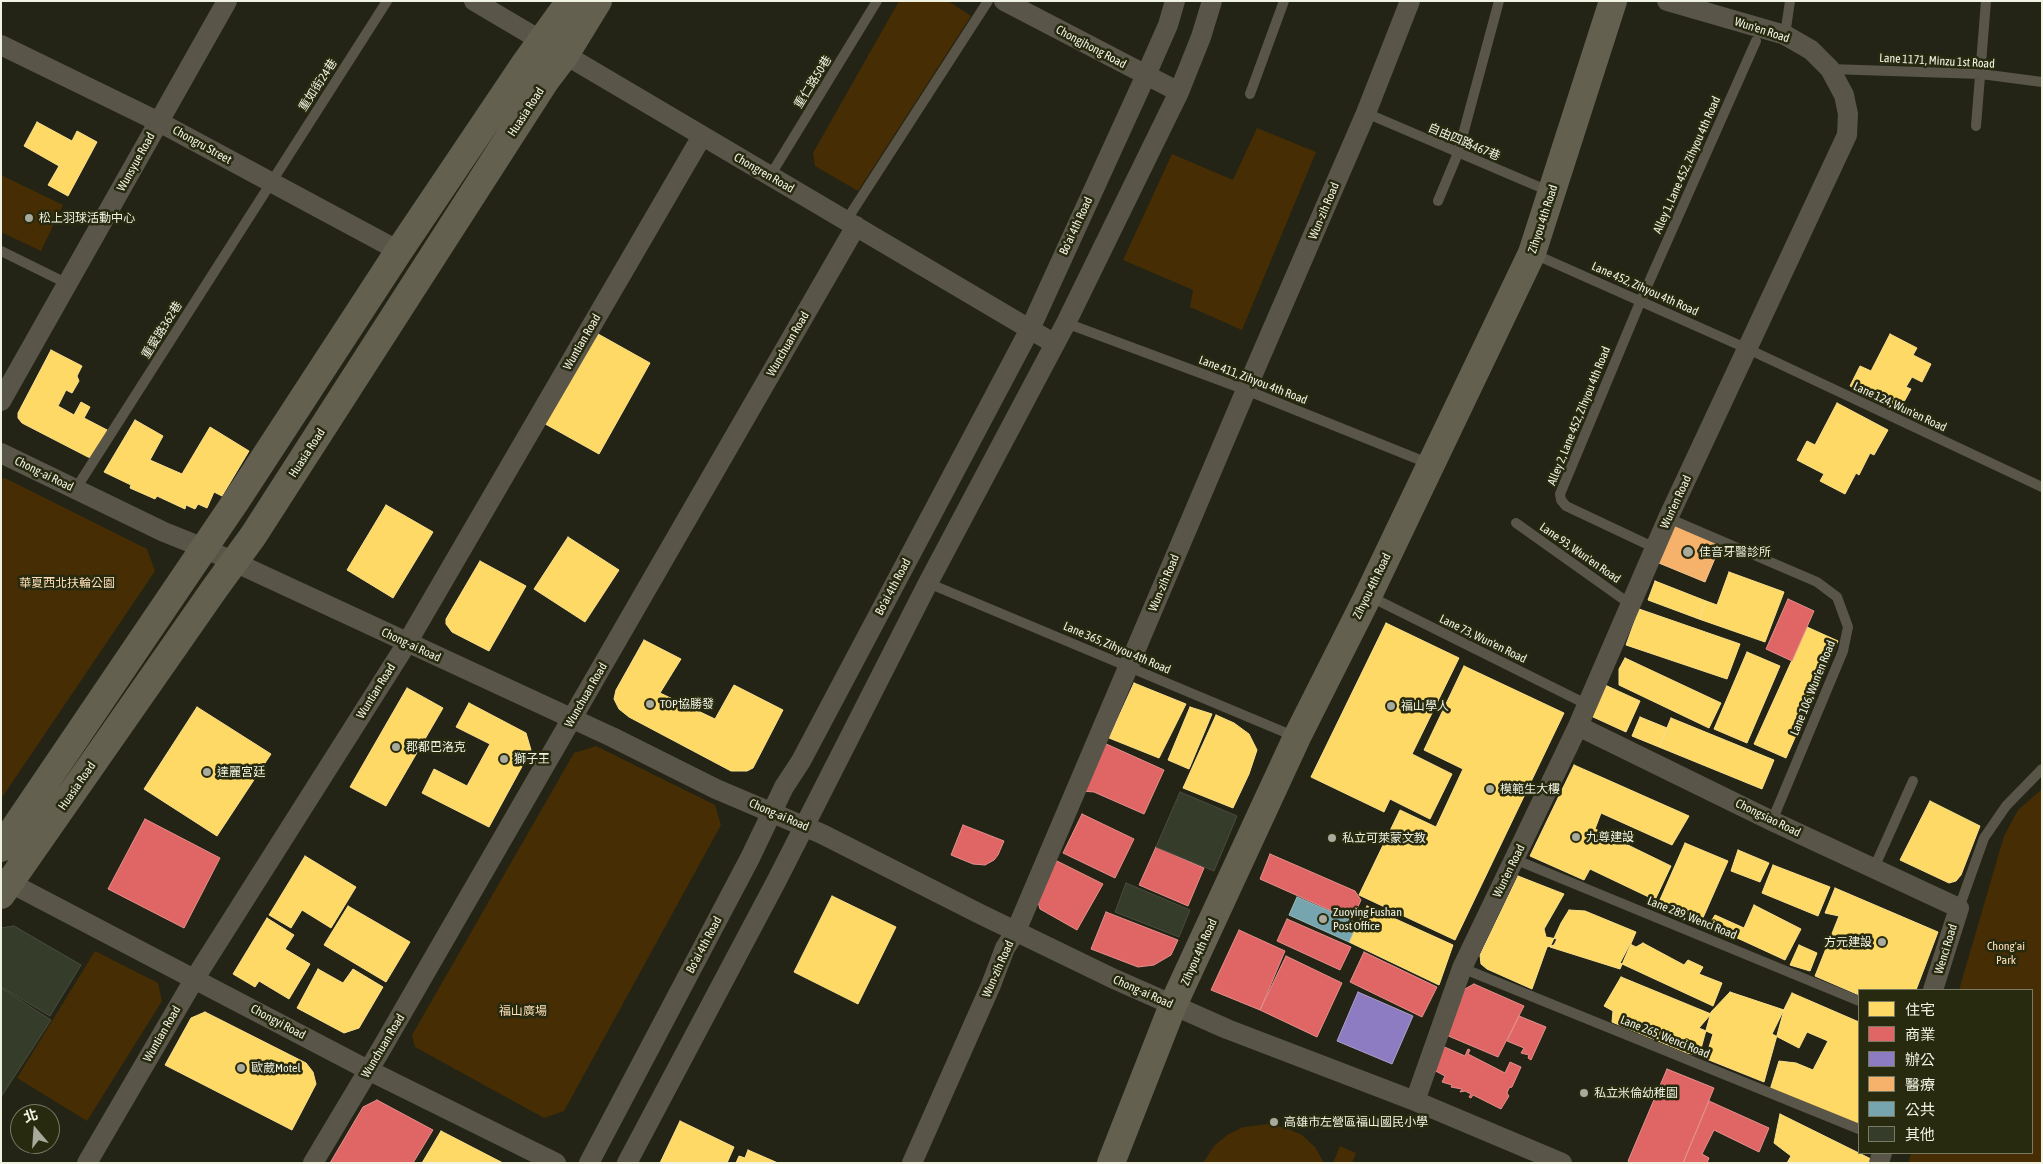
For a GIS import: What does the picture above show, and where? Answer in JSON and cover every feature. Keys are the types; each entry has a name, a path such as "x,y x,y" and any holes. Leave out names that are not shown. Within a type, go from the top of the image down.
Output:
{"street":[{"name":"Wunsyue Road","path":"1,402 226,1"},
{"name":"Chongren Road","path":"474,1 1055,344"},
{"name":"Huasia Road","path":"4,885 215,588 235,564 546,80 554,48 570,1"},
{"name":"Huasia Road","path":"1,848 238,498 399,251 524,65 554,48 598,1"},
{"name":"Chongjhong Road","path":"1004,1 1179,92"},
{"name":"Bo'ai 4th Road","path":"589,1163 772,812 1030,329 1146,76 1168,25 1175,1"},
{"path":"627,1163 805,826 928,583 1066,324 1179,92 1201,37 1212,1"},
{"name":"Wun-zih Road","path":"912,1163 992,985 1004,948 1016,931 1366,113 1410,1"},
{"name":"Zihyou 4th Road","path":"1111,1163 1173,1005 1297,738 1368,596 1532,253 1613,1"},
{"name":"Wun'en Road","path":"1414,1101 1462,968 1578,726 1668,518 1847,135 1848,114 1844,95 1830,69 1811,50 1785,35 1667,1"},
{"name":"Chongru Street","path":"1,46 159,122 399,251"},
{"name":"Wuntian Road","path":"87,1163 195,978 407,643 702,136"},
{"name":"Wunchuan Road","path":"313,1163 572,719 851,224"},
{"name":"Chong-ai Road","path":"1,453 164,532 204,548 572,719 716,789 805,826 1016,931 1173,1005 1227,1029 1414,1101 1562,1163"},
{"name":"Chongsiao Road","path":"1578,726 1772,821 1959,908"},
{"name":"Chongyi Road","path":"4,885 195,978 368,1070 556,1163"},
{"name":"Wenci Road","path":"1933,989 1959,908"}],"lane":[{"name":"重如街24巷","path":"271,183 387,1"},
{"name":"重仁路50巷","path":"770,176 877,1"},
{"path":"851,224 988,1"},
{"path":"1250,94 1284,1"},
{"path":"1438,200 1458,154 1499,1"},
{"path":"1785,35 1790,1"},
{"path":"1976,126 1986,1"},
{"name":"Alley 1, Lane 452, Zihyou 4th Road","path":"1641,300 1756,41"},
{"name":"Lane 1171, Minzu 1st Road","path":"1830,69 1981,74 2042,82"},
{"name":"自由四路467巷","path":"1366,113 1552,193"},
{"name":"重愛路362巷","path":"75,490 271,183"},
{"path":"1,251 68,284"},
{"name":"Lane 452, Zihyou 4th Road","path":"1532,253 1748,349"},
{"name":"Alley 2, Lane 452, Zihyou 4th Road","path":"1641,300 1560,494 1561,500 1566,506 1655,548"},
{"name":"Lane 411, Zihyou 4th Road","path":"1066,324 1246,390 1430,464"},
{"name":"Lane 124, Wun'en Road","path":"1748,349 2042,487"},
{"name":"Lane 106, Wun'en Road","path":"1668,518 1817,582 1837,597 1848,627 1843,651 1772,821"},
{"name":"Lane 93, Wun'en Road","path":"1516,523 1630,604"},
{"name":"Lane 365, Zihyou 4th Road","path":"928,583 1297,738"},
{"name":"Lane 73, Wun'en Road","path":"1368,596 1586,704"},
{"path":"1959,908 1984,838 2006,806 2042,769"},
{"path":"1874,868 1913,781"},
{"name":"Lane 289, Wenci Road","path":"1514,859 1858,1001"},
{"name":"Lane 265, Wenci Road","path":"1462,968 1858,1129"}],"green space":[{"path":"899,1 948,1 971,16 858,191 815,166 813,153"},
{"path":"1257,128 1316,152 1242,330 1190,307 1193,290 1123,260 1172,154 1233,180"},
{"name":"松上羽球活動中心","path":"1,175 63,205 41,251 1,232"},
{"name":"華夏西北扶輪公園","path":"5,478 147,549 155,571 1,799 1,479"},
{"name":"福山廣場","path":"596,746 715,805 721,825 564,1111 544,1118 415,1047 412,1035 574,753"},
{"name":"Chong'ai Park","path":"2042,789 2042,1163 1908,1163 1911,1154 2033,1154 2033,989 1959,989 2004,836 2018,810"},
{"path":"95,951 158,983 162,1001 87,1121 17,1078"},
{"path":"1269,1124 1286,1128 1302,1135 1315,1147 1324,1163 1203,1163 1214,1146 1227,1135 1243,1127"},
{"path":"1340,1146 1356,1153 1352,1163 1333,1163"}],"building: 住宅":[{"path":"37,122 72,141 77,131 97,142 68,196 48,185 59,166 24,146"},
{"path":"591,330 650,363 599,454 540,421"},
{"path":"1890,334 1917,348 1913,355 1931,364 1922,382 1912,377 1906,387 1911,389 1899,411 1850,386 1860,366 1871,371"},
{"path":"51,350 82,366 77,376 79,381 72,393 66,390 58,406 74,415 81,402 90,407 84,418 109,431 93,458 22,423 18,418 18,413"},
{"path":"1837,403 1888,430 1874,455 1870,453 1859,475 1856,473 1845,494 1820,481 1824,474 1797,460 1807,441 1815,445"},
{"path":"135,420 163,436 150,460 182,474 210,427 249,451 222,496 214,492 207,508 198,504 195,509 186,505 185,509 157,496 155,499 130,488 131,485 104,472"},
{"path":"386,505 433,532 393,598 347,570"},
{"path":"568,537 619,570 585,622 534,589"},
{"path":"480,561 526,586 489,651 452,632 446,624 446,619"},
{"path":"1729,572 1784,592 1765,642 1699,619 1706,601 1717,605"},
{"path":"1655,581 1706,601 1699,619 1648,600"},
{"path":"1639,609 1740,644 1727,679 1626,645"},
{"name":"福山學人","path":"1386,623 1459,658 1412,754 1452,774 1430,819 1390,799 1384,812 1311,777"},
{"path":"1807,627 1838,641 1786,758 1754,744"},
{"name":"TOP協勝發","path":"644,640 681,659 660,693 715,719 734,685 783,710 753,768 747,771 731,771 629,717 619,709 614,699 616,690"},
{"path":"1747,652 1780,666 1747,743 1714,729"},
{"path":"1625,658 1721,703 1709,728 1619,685 1619,669"},
{"name":"模範生大樓","path":"1464,666 1564,713 1455,940 1359,895 1400,810 1436,827 1463,769 1424,750"},
{"path":"1134,683 1186,704 1159,758 1109,738"},
{"path":"1605,685 1640,701 1626,732 1591,716"},
{"name":"郡都巴洛克","path":"407,688 443,708 386,806 350,787"},
{"name":"獅子王","path":"469,703 526,733 531,750 489,827 422,793 434,769 467,786 490,744 456,727"},
{"name":"達麗宮廷","path":"197,707 271,754 217,836 144,789"},
{"path":"1190,707 1212,714 1189,769 1168,760"},
{"path":"1216,715 1234,723 1249,734 1257,750 1249,774 1233,808 1183,788"},
{"path":"1640,717 1667,728 1659,747 1632,736"},
{"path":"1671,718 1774,760 1762,789 1659,747"},
{"name":"九尊建設","path":"1574,765 1689,816 1672,845 1601,813 1595,829 1671,866 1655,900 1590,869 1584,880 1530,856"},
{"path":"1930,801 1980,826 1961,875 1956,881 1949,883 1900,860"},
{"path":"1685,843 1728,861 1702,920 1659,902"},
{"path":"1738,850 1769,863 1760,882 1731,871"},
{"path":"305,856 356,887 331,928 302,910 291,928 269,915"},
{"path":"1773,865 1830,887 1818,916 1762,893"},
{"path":"1518,876 1564,894 1544,929 1546,937 1557,939 1554,945 1547,947 1532,989 1487,969 1481,964 1480,955"},
{"name":"方元建設","path":"1835,888 1938,932 1916,989 1858,989 1858,995 1815,976 1839,916 1825,913"},
{"path":"832,896 896,927 858,1004 794,972"},
{"path":"1754,905 1801,929 1785,960 1709,925 1715,915 1744,928"},
{"path":"348,906 410,942 386,982 324,945"},
{"path":"1367,906 1453,945 1439,985 1349,942"},
{"path":"1569,910 1585,911 1636,932 1620,969 1550,947"},
{"path":"267,918 294,935 285,949 310,964 289,999 259,981 255,987 233,974"},
{"path":"1643,943 1684,965 1688,960 1703,967 1699,974 1722,983 1713,1006 1620,963 1630,944 1636,947"},
{"path":"1799,945 1817,953 1810,971 1790,965"},
{"path":"318,969 343,983 353,969 383,987 359,1028 344,1033 297,1008"},
{"path":"1621,977 1711,1014 1699,1028 1713,1034 1706,1057 1687,1053 1612,1022 1613,1011 1604,1006"},
{"path":"1730,992 1784,1010 1764,1082 1699,1056 1711,1012"},
{"path":"1792,993 1858,1022 1858,1129 1769,1093 1779,1061 1796,1063 1813,1070 1828,1041 1807,1032 1799,1048 1772,1034"},
{"name":"歐葳Motel","path":"205,1012 306,1063 313,1072 316,1084 292,1130 165,1065 191,1018"},
{"path":"1780,1114 1873,1160 1872,1163 1787,1163 1791,1156 1774,1143"},
{"path":"680,1121 734,1147 727,1163 660,1163"},
{"path":"441,1131 503,1163 422,1163"},
{"path":"748,1150 778,1163 736,1163 739,1156 745,1158"}],"building: 商業":[{"path":"1788,599 1814,611 1792,661 1766,649"},
{"path":"1104,743 1164,770 1144,814 1094,792 1082,791"},
{"path":"1082,814 1134,839 1115,878 1063,853"},
{"path":"145,819 220,858 184,928 108,889"},
{"path":"963,825 1004,841 994,860 985,865 973,864 951,855"},
{"path":"1156,847 1204,868 1188,906 1139,885"},
{"path":"1270,854 1355,891 1361,900 1352,920 1260,879"},
{"path":"1053,859 1103,884 1077,930 1040,909 1038,902"},
{"path":"1106,912 1178,940 1171,955 1154,965 1138,967 1091,949"},
{"path":"1287,919 1351,947 1340,970 1277,941"},
{"path":"1239,930 1285,951 1260,1010 1211,990"},
{"path":"1364,952 1437,987 1422,1017 1350,982"},
{"path":"1286,956 1342,983 1317,1037 1260,1010"},
{"path":"1474,984 1524,1006 1498,1057 1439,1032 1463,990"},
{"path":"1519,1016 1546,1027 1531,1060 1528,1058 1529,1055 1521,1053 1524,1048 1507,1041"},
{"path":"1440,1045 1465,1056 1468,1049 1470,1050 1468,1054 1505,1073 1510,1062 1521,1067 1512,1087 1509,1088 1507,1093 1509,1096 1501,1109 1473,1095 1471,1098 1469,1097 1471,1094 1465,1091 1460,1092 1462,1089 1451,1087 1452,1085 1442,1082 1445,1076 1430,1068"},
{"path":"1667,1069 1714,1088 1683,1163 1631,1163 1628,1161"},
{"path":"377,1100 433,1130 413,1163 330,1163 363,1107"},
{"path":"1709,1101 1769,1128 1759,1152 1714,1130 1702,1154 1709,1158 1707,1163 1683,1163"}],"building: 辦公":[{"path":"1358,992 1413,1016 1392,1064 1337,1041"}],"building: 醫療":[{"name":"佳音牙醫診所","path":"1670,522 1721,544 1705,582 1654,561"}],"building: 公共":[{"name":"Zuoying Fushan Post Office","path":"1297,897 1357,923 1349,942 1289,915"}],"building: 其他":[{"path":"1180,792 1237,816 1214,871 1156,847"},
{"path":"1126,883 1190,910 1179,937 1115,912"},
{"path":"14,926 81,965 50,1016 1,987 1,928"},
{"path":"1,988 51,1020 1,1097"}],"place":[{"name":"松上羽球活動中心","path":"29,218"},
{"name":"佳音牙醫診所","path":"1688,552"},
{"name":"TOP協勝發","path":"650,704"},
{"name":"福山學人","path":"1391,706"},
{"name":"郡都巴洛克","path":"396,747"},
{"name":"獅子王","path":"504,759"},
{"name":"達麗宮廷","path":"207,772"},
{"name":"模範生大樓","path":"1490,789"},
{"name":"九尊建設","path":"1576,837"},
{"name":"私立可萊蒙文教","path":"1332,838"},
{"name":"Zuoying Fushan Post Office","path":"1323,919"},
{"name":"方元建設","path":"1882,942"},
{"name":"歐葳Motel","path":"241,1068"},
{"name":"私立米倫幼稚園","path":"1584,1093"},
{"name":"高雄市左營區福山國民小學","path":"1274,1122"}]}
